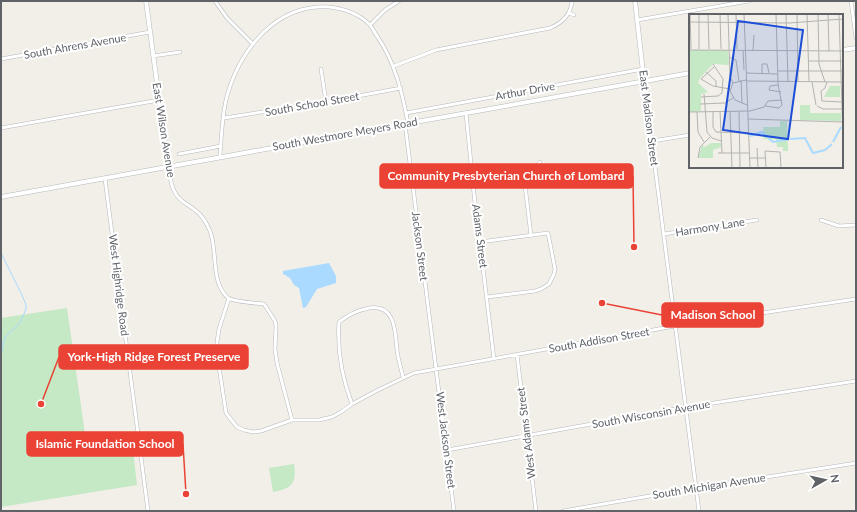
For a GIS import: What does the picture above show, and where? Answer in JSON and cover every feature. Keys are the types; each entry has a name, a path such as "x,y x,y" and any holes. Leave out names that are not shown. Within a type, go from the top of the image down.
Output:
{"street":[{"name":"East Wilson Avenue","path":"146,1 168,166 173,190 178,198 197,212 207,225 212,238 218,282 229,298"},
{"path":"215,1 227,18 253,44"},
{"path":"325,1 326,6"},
{"path":"220,157 226,100 233,79 253,44 271,25 282,17 298,10 326,6 350,12 370,25 385,10 399,1"},
{"path":"394,66 436,50 544,30 553,27 569,13 572,1"},
{"name":"East Madison Street","path":"635,1 699,511"},
{"path":"637,20 749,1"},
{"path":"851,1 856,38"},
{"path":"569,13 574,15"},
{"name":"Jackson Street","path":"370,25 382,43 394,66 401,88 406,113 430,327 437,369"},
{"name":"South Ahrens Avenue","path":"1,60 150,32"},
{"path":"843,50 856,48"},
{"path":"153,56 180,52"},
{"path":"321,69 326,102"},
{"name":"Arthur Drive","path":"406,113 643,69"},
{"name":"South Westmore Meyers Road","path":"1,197 406,123 689,74"},
{"name":"South School Street","path":"224,118 326,102 401,88"},
{"path":"1,128 159,100"},
{"name":"Adams Street","path":"466,113 474,194 494,359"},
{"path":"652,141 689,135"},
{"path":"179,154 221,146"},
{"path":"531,236 525,186 532,172 540,162"},
{"name":"West Highridge Road","path":"105,179 148,511"},
{"name":"Harmony Lane","path":"664,234 757,220"},
{"path":"821,220 839,226 856,225"},
{"path":"480,242 548,233 555,269 549,284 536,291 487,296"},
{"path":"229,298 242,302 264,304 273,316 276,326 275,348 277,363 292,420"},
{"name":"South Addison Street","path":"229,298 219,329 217,342 218,360 226,413 237,427 253,432 260,432 292,420 326,419 338,414 352,404 414,372 675,326 856,299"},
{"path":"352,404 344,382 338,336 339,322 354,312 372,308 380,308 387,311 393,321 398,359 403,377"},
{"name":"West Adams Street","path":"517,355 536,511"},
{"name":"West Jackson Street","path":"437,369 454,511"},
{"name":"South Wisconsin Avenue","path":"447,450 686,408 856,381"},
{"name":"South Michigan Avenue","path":"563,511 856,463"}],"green space":[{"path":"67,308 86,441 131,433 137,485 1,507 1,318"},
{"path":"294,464 295,476 292,484 285,489 273,492 269,468"}],"water":[{"path":"329,263 336,276 336,283 317,289 306,307 303,308 299,288 294,285 290,278 283,274 283,271"}],"waterway":[{"path":"1,253 26,305 26,309 20,323 6,336 1,355"}],"place":[{"name":"Community Presbyterian Church of Lombard","path":"634,247"},
{"name":"Madison School","path":"602,303"},
{"name":"York-High Ridge Forest Preserve","path":"41,404"},
{"name":"Islamic Foundation School","path":"186,494"}]}
